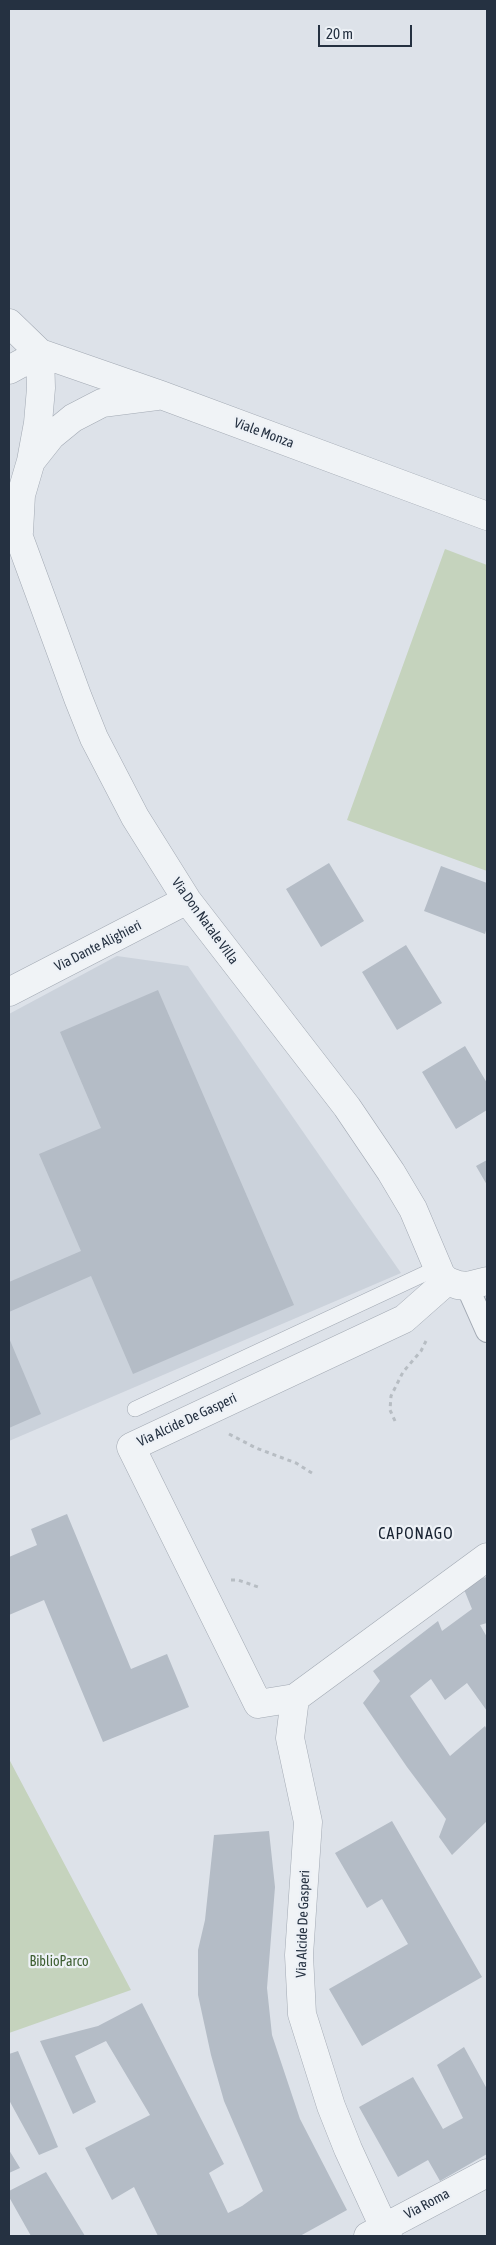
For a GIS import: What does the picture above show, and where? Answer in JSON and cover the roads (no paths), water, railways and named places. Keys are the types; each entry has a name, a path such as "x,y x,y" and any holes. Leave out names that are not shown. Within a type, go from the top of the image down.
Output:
{"street":[{"path":"9,323 40,354 41,388 38,423 31,461 21,495 18,538"},
{"path":"9,370 40,354"},
{"name":"Viale Monza","path":"40,354 160,395 487,516"},
{"path":"31,461 51,436 73,418 102,404 160,395"},
{"name":"Via Don Natale Villa","path":"9,510 94,738 135,817 188,900 347,1107 459,1279"},
{"name":"Via Dante Alighieri","path":"9,992 188,900"},
{"path":"459,1279 487,1331"},
{"name":"Via Alcide De Gasperi","path":"459,1279 420,1304 404,1319 130,1447 258,1704 295,1698 487,1557"},
{"name":"Via Alcide De Gasperi","path":"295,1698 290,1738 308,1822 299,1955 302,2014 331,2106 380,2233"},
{"name":"Via Roma","path":"380,2233 487,2172"}],"lane":[{"path":"9,343 40,354"},
{"path":"135,1410 459,1279"}],"district":[{"name":"CAPONAGO","path":"416,1534"}],"park label":[{"name":"BiblioParco","path":"59,1962"}]}
